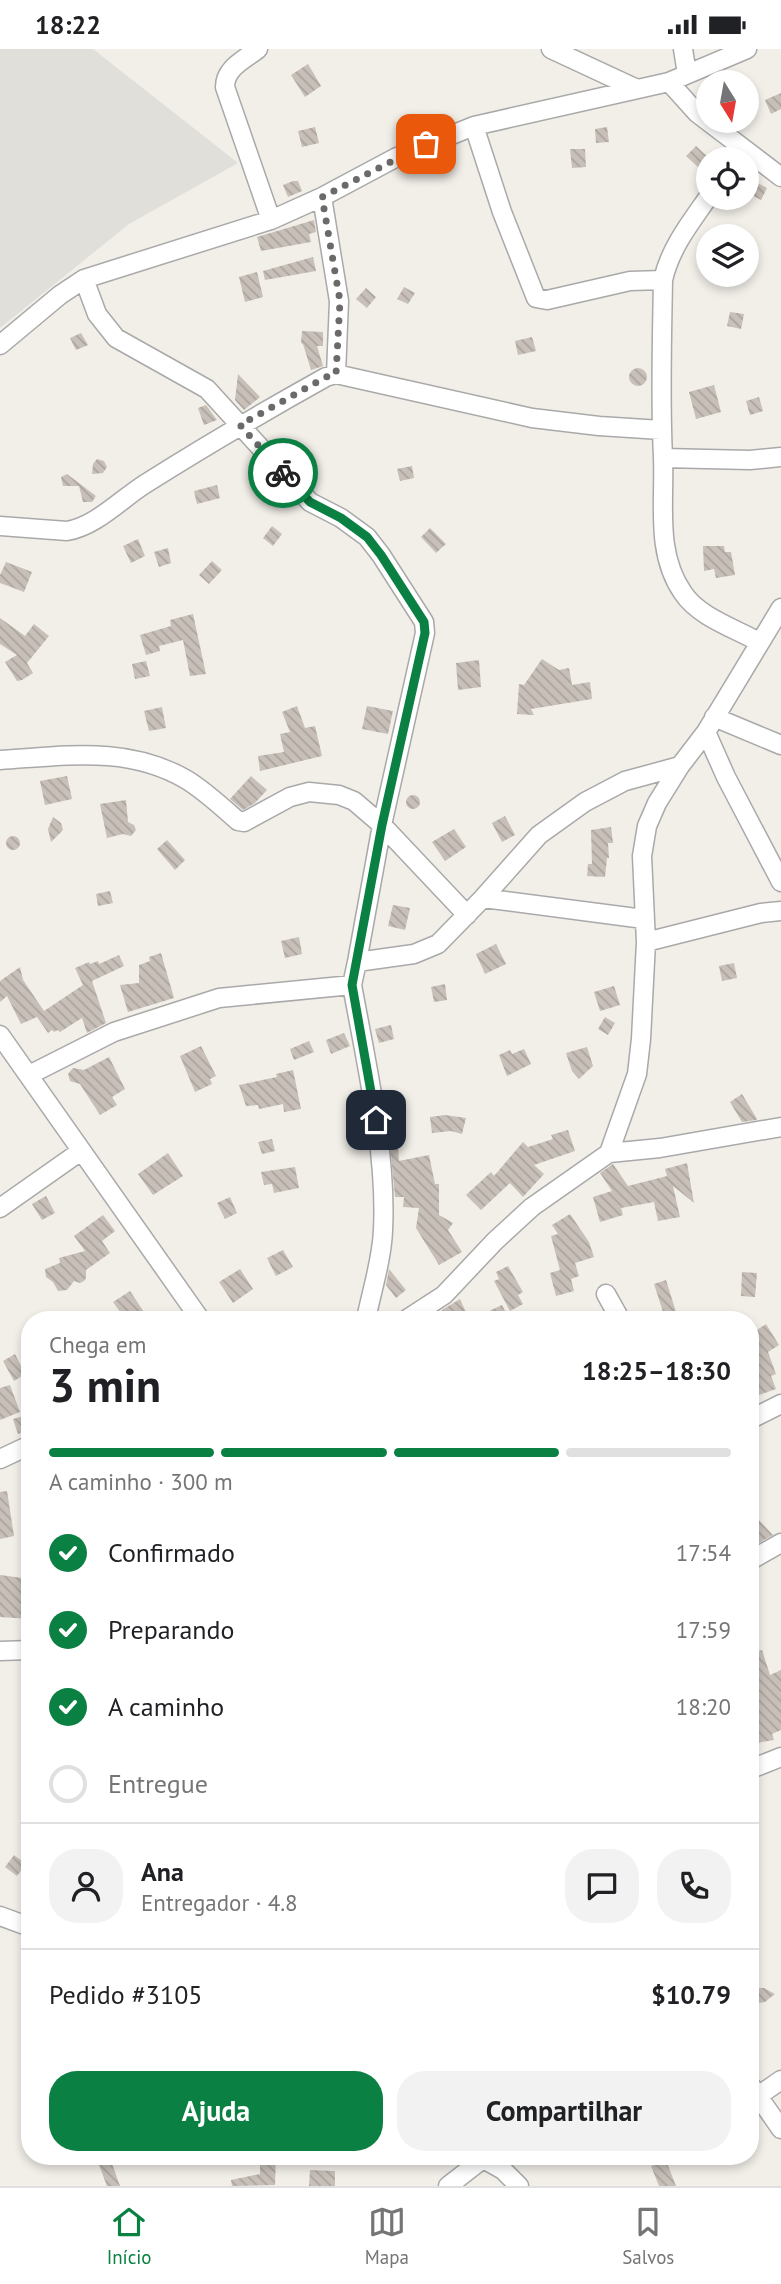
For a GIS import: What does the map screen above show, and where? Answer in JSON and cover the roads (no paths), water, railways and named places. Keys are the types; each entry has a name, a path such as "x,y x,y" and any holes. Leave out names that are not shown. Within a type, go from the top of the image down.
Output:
{"street":[{"path":"258,49 229,71 225,78 225,87 271,220"},
{"path":"551,49 637,89"},
{"path":"683,49 687,74"},
{"path":"0,345 60,295 84,279 271,220 322,197 397,157 474,126 669,82 747,49"},
{"path":"669,82 730,147"},
{"path":"474,126 502,212 536,297 547,300 630,281 663,280"},
{"path":"759,165 781,177"},
{"path":"322,197 340,301 336,374"},
{"path":"700,210 666,265 663,280 661,430 664,541 672,573 684,594 699,610 759,642"},
{"path":"84,279 97,314 116,338 206,389 310,502 341,518 367,537 424,622 425,633 382,825 352,985 376,1120 383,1200 383,1232 368,1311"},
{"path":"0,526 67,531 78,529 240,425 336,374 532,418 661,430"},
{"path":"663,459 750,460 781,457"},
{"path":"609,1153 637,1074 642,1039 646,942 642,856 647,826 657,803 710,724 781,608"},
{"path":"710,724 781,745"},
{"path":"710,724 726,777 781,882"},
{"path":"0,760 83,754 124,756 187,780 239,821 251,820 290,797 309,792 339,795 354,801 382,825 467,915"},
{"path":"357,962 414,954 438,944 538,835 585,802 625,781 680,766"},
{"path":"483,898 644,919"},
{"path":"646,942 761,913 781,911"},
{"path":"29,1075 114,1032 219,998 352,985"},
{"path":"0,1035 195,1311"},
{"path":"419,1311 452,1288 495,1241 532,1207 609,1153 660,1148 781,1127"},
{"path":"0,1208 81,1151"},
{"path":"606,1294 616,1311"},
{"path":"759,1415 781,1404"},
{"path":"0,1459 21,1449"},
{"path":"759,1555 781,1543"},
{"path":"0,1651 21,1650"},
{"path":"759,1766 781,1757"},
{"path":"0,1916 21,1924"},
{"path":"759,2089 781,2080"},
{"path":"759,2098 781,2129"},
{"path":"448,2186 472,2165"},
{"path":"495,2165 519,2186"}]}
